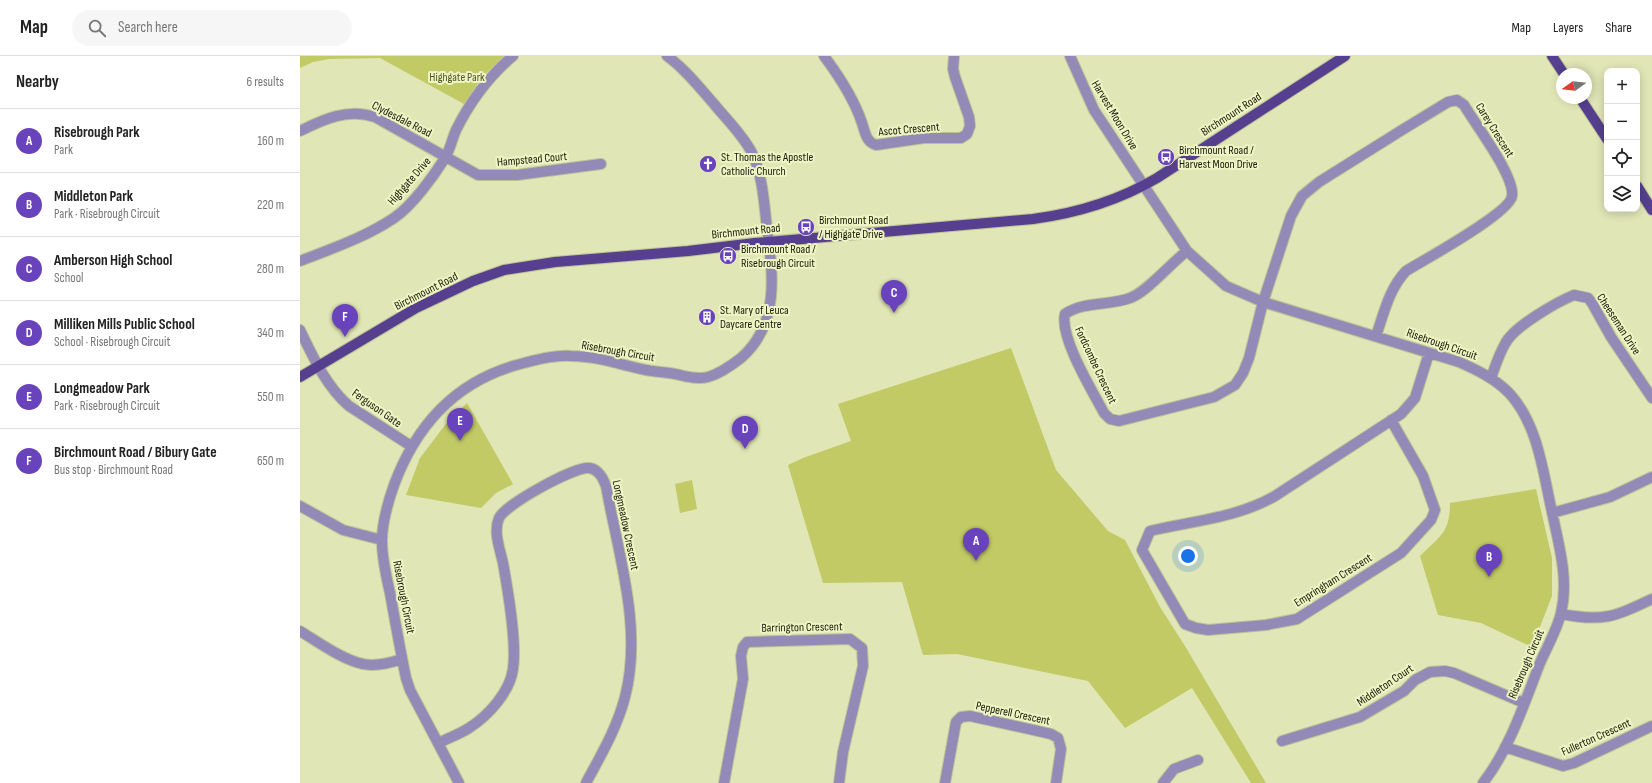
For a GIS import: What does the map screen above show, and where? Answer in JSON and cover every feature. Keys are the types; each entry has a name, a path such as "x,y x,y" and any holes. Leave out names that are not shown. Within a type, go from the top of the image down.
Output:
{"main road":[{"name":"Birchmount Road","path":"300,377 416,308 474,281 504,270 555,262 688,251 769,241 1057,216 1099,206 1144,186 1345,56"},
{"path":"1552,56 1560,68"},
{"path":"1584,104 1604,134"},
{"path":"1640,191 1652,210"}],"street":[{"name":"Highgate Drive","path":"300,261 357,237 394,218 407,207 433,176 446,157 456,130 480,91 491,76 513,56"},
{"path":"667,56 685,71 743,138 753,155 760,179 769,241"},
{"name":"Ascot Crescent","path":"824,56 847,90 860,117 867,138 871,144 876,145 924,138 961,138 967,134 970,126 969,117 953,69 954,56"},
{"name":"Harvest Moon Drive","path":"1070,56 1094,110 1144,186"},
{"name":"Carey Crescent","path":"1263,302 1291,216 1302,196 1319,182 1402,130 1448,102 1457,100 1464,105 1507,174 1513,196 1510,203 1487,222 1406,271 1399,278 1389,297 1376,336"},
{"name":"Clydesdale Road","path":"300,131 320,121 339,115 363,113 375,117 446,157"},
{"name":"Hampstead Court","path":"446,157 478,175 517,175 601,164"},
{"name":"Risebrough Circuit","path":"1144,186 1187,251 1226,286 1263,302 1459,362 1491,378 1510,394 1523,413 1538,450 1560,548 1565,576 1561,614 1505,747 1494,769 1483,783"},
{"name":"Risebrough Circuit","path":"459,783 410,690 402,660 384,563 382,540 389,500 411,446 426,423 454,397 474,382 494,371 516,365 545,358 570,356 592,357 647,370 694,378 709,377 733,364 745,354 760,336 767,320 771,303 769,241"},
{"name":"Fordcombe Crescent","path":"1187,251 1139,293 1129,299 1077,307 1065,314 1064,327 1075,356 1104,413 1110,419 1119,421 1188,405 1214,397 1235,385 1243,373 1249,358 1263,302"},
{"name":"Cheeseman Drive","path":"1491,378 1504,344 1512,334 1522,326 1574,294 1588,298 1592,303 1611,337 1652,398"},
{"name":"Ferguson Gate","path":"300,330 319,366 334,390 349,406 411,446"},
{"name":"Empringham Crescent","path":"1391,420 1423,476 1435,510 1431,520 1402,553 1297,619 1266,625 1208,630 1185,624 1142,550 1150,531 1224,516 1258,506 1391,420 1401,414 1415,398 1429,353"},
{"name":"Longmeadow Crescent","path":"438,743 468,728 486,714 501,697 512,674 512,629 503,563 498,543 497,528 499,519 504,511 522,498 567,474 588,468 595,470 602,477 606,486 628,604 631,638 629,670 625,697 611,736 586,783"},
{"path":"1552,513 1610,497 1652,477"},
{"path":"300,506 343,530 382,540"},
{"path":"1561,614 1580,617 1607,618 1625,612 1652,599"},
{"path":"300,631 347,658 362,664 390,663 402,660"},
{"name":"Barrington Crescent","path":"724,783 743,679 741,656 743,647 747,642 850,639 862,648 863,666 843,752 839,783"},
{"name":"Middleton Court","path":"1282,741 1360,717 1404,691 1415,680 1430,672 1454,673 1524,703"},
{"name":"Pepperell Crescent","path":"945,783 956,722 961,717 970,716 1051,734 1058,738 1061,749 1056,783"},
{"name":"Fullerton Crescent","path":"1505,747 1563,766 1581,760 1652,726"},
{"path":"1163,783 1174,769 1198,760"}],"green space":[{"name":"Highgate Park","path":"300,56 504,56 482,77 464,104 380,58 329,59 313,62 300,68"},
{"path":"1011,348 1056,470 1108,531 1125,540 1160,607 1185,646 1266,783 1251,783 1192,688 1125,728 1088,681 957,654 923,655 902,582 823,583 788,465 803,458 851,441 838,404"},
{"path":"467,403 513,484 496,493 481,508 406,495 420,458 445,425"},
{"path":"692,480 697,509 680,513 675,484"},
{"path":"1536,489 1552,558 1552,596 1532,647 1481,623 1438,615 1420,556 1446,528 1450,513 1450,503"}],"place":[{"name":"Birchmount Road / Harvest Moon Drive","path":"1166,157"},
{"name":"St. Thomas the Apostle Catholic Church","path":"708,164"},
{"name":"Birchmount Road / Highgate Drive","path":"806,227"},
{"name":"Birchmount Road / Risebrough Circuit","path":"728,256"},
{"name":"Amberson High School","path":"894,313"},
{"name":"St. Mary of Leuca Daycare Centre","path":"707,317"},
{"name":"Birchmount Road / Bibury Gate","path":"345,337"},
{"name":"Longmeadow Park","path":"460,441"},
{"name":"Milliken Mills Public School","path":"745,449"},
{"name":"Risebrough Park","path":"976,561"},
{"name":"Middleton Park","path":"1489,577"}]}
